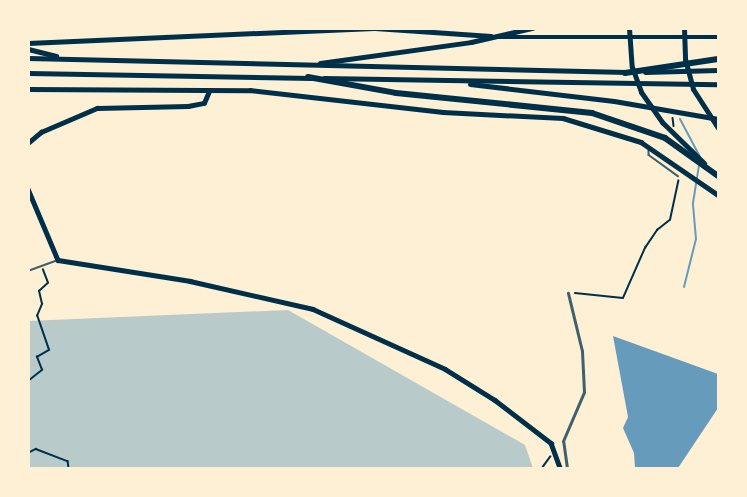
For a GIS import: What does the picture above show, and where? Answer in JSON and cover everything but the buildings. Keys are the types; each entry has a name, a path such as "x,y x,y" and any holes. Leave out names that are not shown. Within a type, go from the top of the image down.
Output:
{"highway":[{"path":"309,65 370,53 439,46 532,28"},
{"path":"629,28 632,67 641,92 662,122 718,176"},
{"path":"684,28 685,59 693,89 718,128"},
{"path":"28,49 66,58"},
{"path":"28,58 625,72 718,70"},
{"path":"625,72 718,59"},
{"path":"28,73 718,84"},
{"path":"308,77 396,93 569,109 639,127 704,163"},
{"path":"441,80 614,101 718,119"}],"main road":[{"path":"28,43 374,28 523,38 718,37"},
{"path":"28,89 286,92 443,112 563,118 619,133 649,147 718,195"},
{"path":"28,143 40,132 97,108 188,106 204,103 209,91"},
{"path":"28,189 58,260 190,281 313,309 445,369 551,442 560,468"}],"street":[{"path":"567,468 563,441 584,392 582,351 568,293"}],"lane":[{"path":"649,147 649,155 678,176"},
{"path":"28,271 58,260"}],"path":[{"path":"568,293 623,298 645,248 657,230 670,220 679,189 678,176"},
{"path":"28,381 42,370 37,357 49,350 37,316 42,304 39,291 48,283 42,266"},
{"path":"28,442 29,453 36,449 68,460 69,468"},
{"path":"542,468 554,451"}],"shaded area":[{"path":"288,310 525,445 533,468 29,468 28,321"}],"water":[{"path":"613,336 718,374 718,408 678,468 635,468 634,453 623,428 628,417"}],"waterway":[{"path":"680,119 700,157"},
{"path":"684,287 696,239 693,203 699,166"}]}
